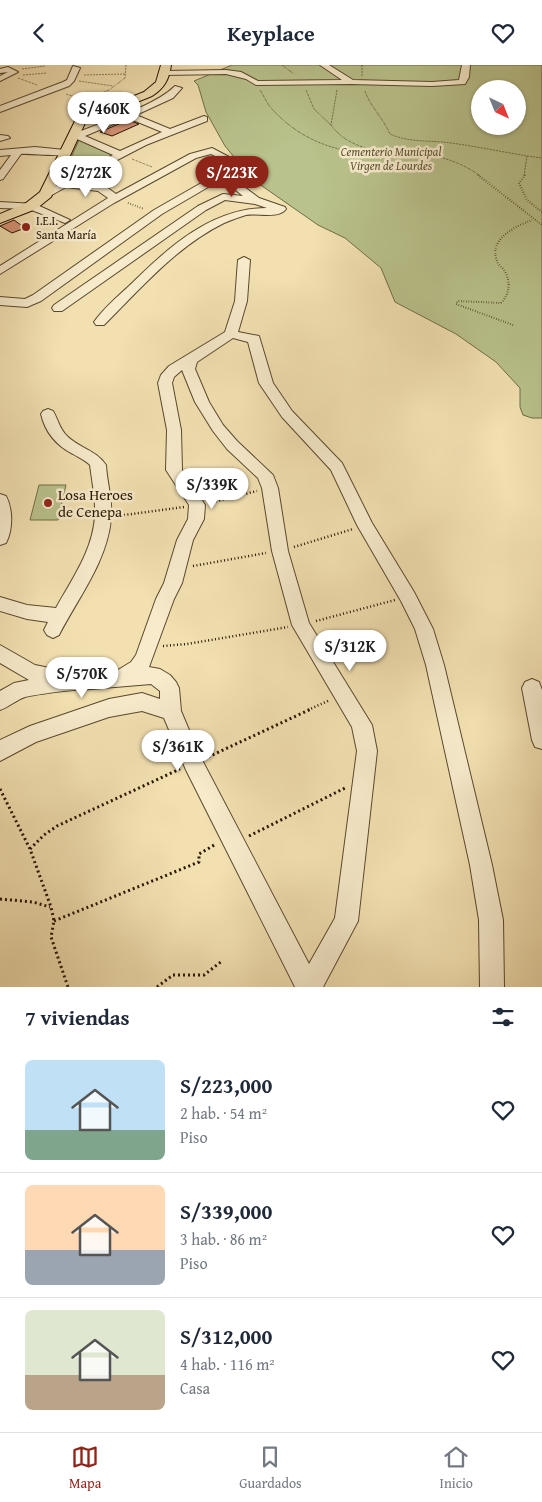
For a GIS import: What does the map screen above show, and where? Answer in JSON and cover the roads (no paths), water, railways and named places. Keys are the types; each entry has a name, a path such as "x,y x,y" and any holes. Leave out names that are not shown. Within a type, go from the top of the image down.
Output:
{"main road":[{"path":"0,219 31,206 46,194 74,137 77,126 86,117 148,94 162,83 165,69"}],"street":[{"path":"324,65 351,82"},
{"path":"165,69 223,72 248,77 256,83 362,82 399,84 459,83 465,77 466,65"},
{"path":"0,109 51,90 70,81 74,74"},
{"path":"74,137 155,104 170,96 178,88"},
{"path":"129,115 170,132"},
{"path":"46,194 121,155 170,132 204,119"},
{"path":"74,137 121,155"},
{"path":"0,153 18,151 65,153"},
{"path":"0,177 18,151"},
{"path":"0,271 115,198 193,157 212,151 224,157 222,175"},
{"path":"222,175 257,201"},
{"path":"0,301 27,303 33,301 158,212 222,175"},
{"path":"65,184 101,188 115,198"},
{"path":"58,308 208,204 223,197 257,201 278,207 281,210 242,213 211,225 184,243 100,322"},
{"path":"0,205 31,206 65,220"},
{"path":"123,677 138,668 149,647 165,599 173,583 185,541 196,519 197,505 174,470 174,429 165,383 168,375 174,369 192,360 231,334 241,301 244,260"},
{"path":"231,334 254,339 266,383 287,414 337,467 365,525 408,597 424,629 435,665 481,865 490,920 492,987"},
{"path":"192,360 188,369 206,409 232,445 264,475 270,488 280,551 302,625 362,725 367,751 346,921 309,987"},
{"path":"0,605 57,623 78,589 98,541 103,518 98,465 95,460 58,436 50,425 48,414"},
{"path":"0,500 4,512 0,539"},
{"path":"0,653 31,672 79,682"},
{"path":"0,701 21,689 153,675 163,681 168,689 171,711 225,843 309,987"},
{"path":"532,688 542,740"},
{"path":"0,751 30,735 109,708 142,702 171,711"}],"place":[{"name":"I.E.I. Santa María","path":"26,227"},
{"name":"Losa Heroes de Cenepa","path":"48,503"}],"park label":[{"name":"Cementerio Municipal Virgen de Lourdes","path":"391,158"}]}
